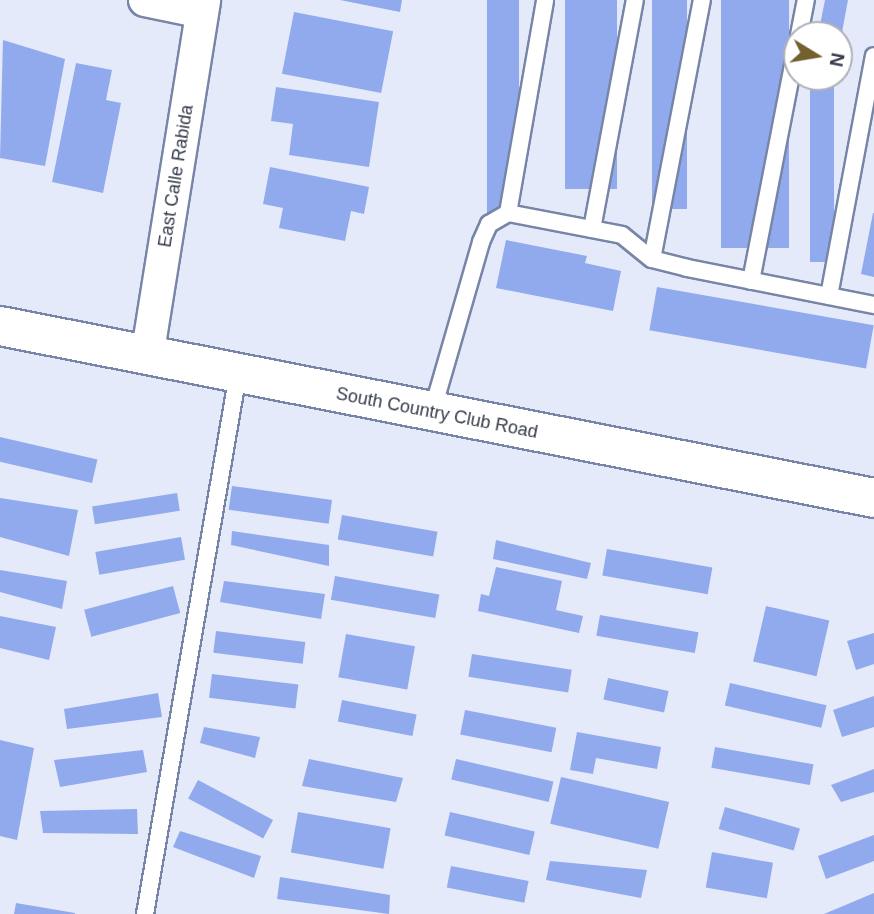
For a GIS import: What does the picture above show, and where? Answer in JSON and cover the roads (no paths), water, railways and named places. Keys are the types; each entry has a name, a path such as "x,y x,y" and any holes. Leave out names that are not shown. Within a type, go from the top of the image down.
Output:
{"street":[{"path":"145,0 203,6"},
{"name":"East Calle Rabida","path":"148,352 203,6"},
{"name":"South Country Club Road","path":"0,326 148,352 238,374 874,498"}],"lane":[{"path":"508,213 545,0"},
{"path":"592,229 635,0"},
{"path":"652,259 702,0"},
{"path":"802,21 806,0"},
{"path":"829,296 874,56"},
{"path":"751,281 788,91"},
{"path":"432,412 481,242 489,224 508,213 622,235 652,259 874,304"},
{"path":"145,914 238,374"}]}
